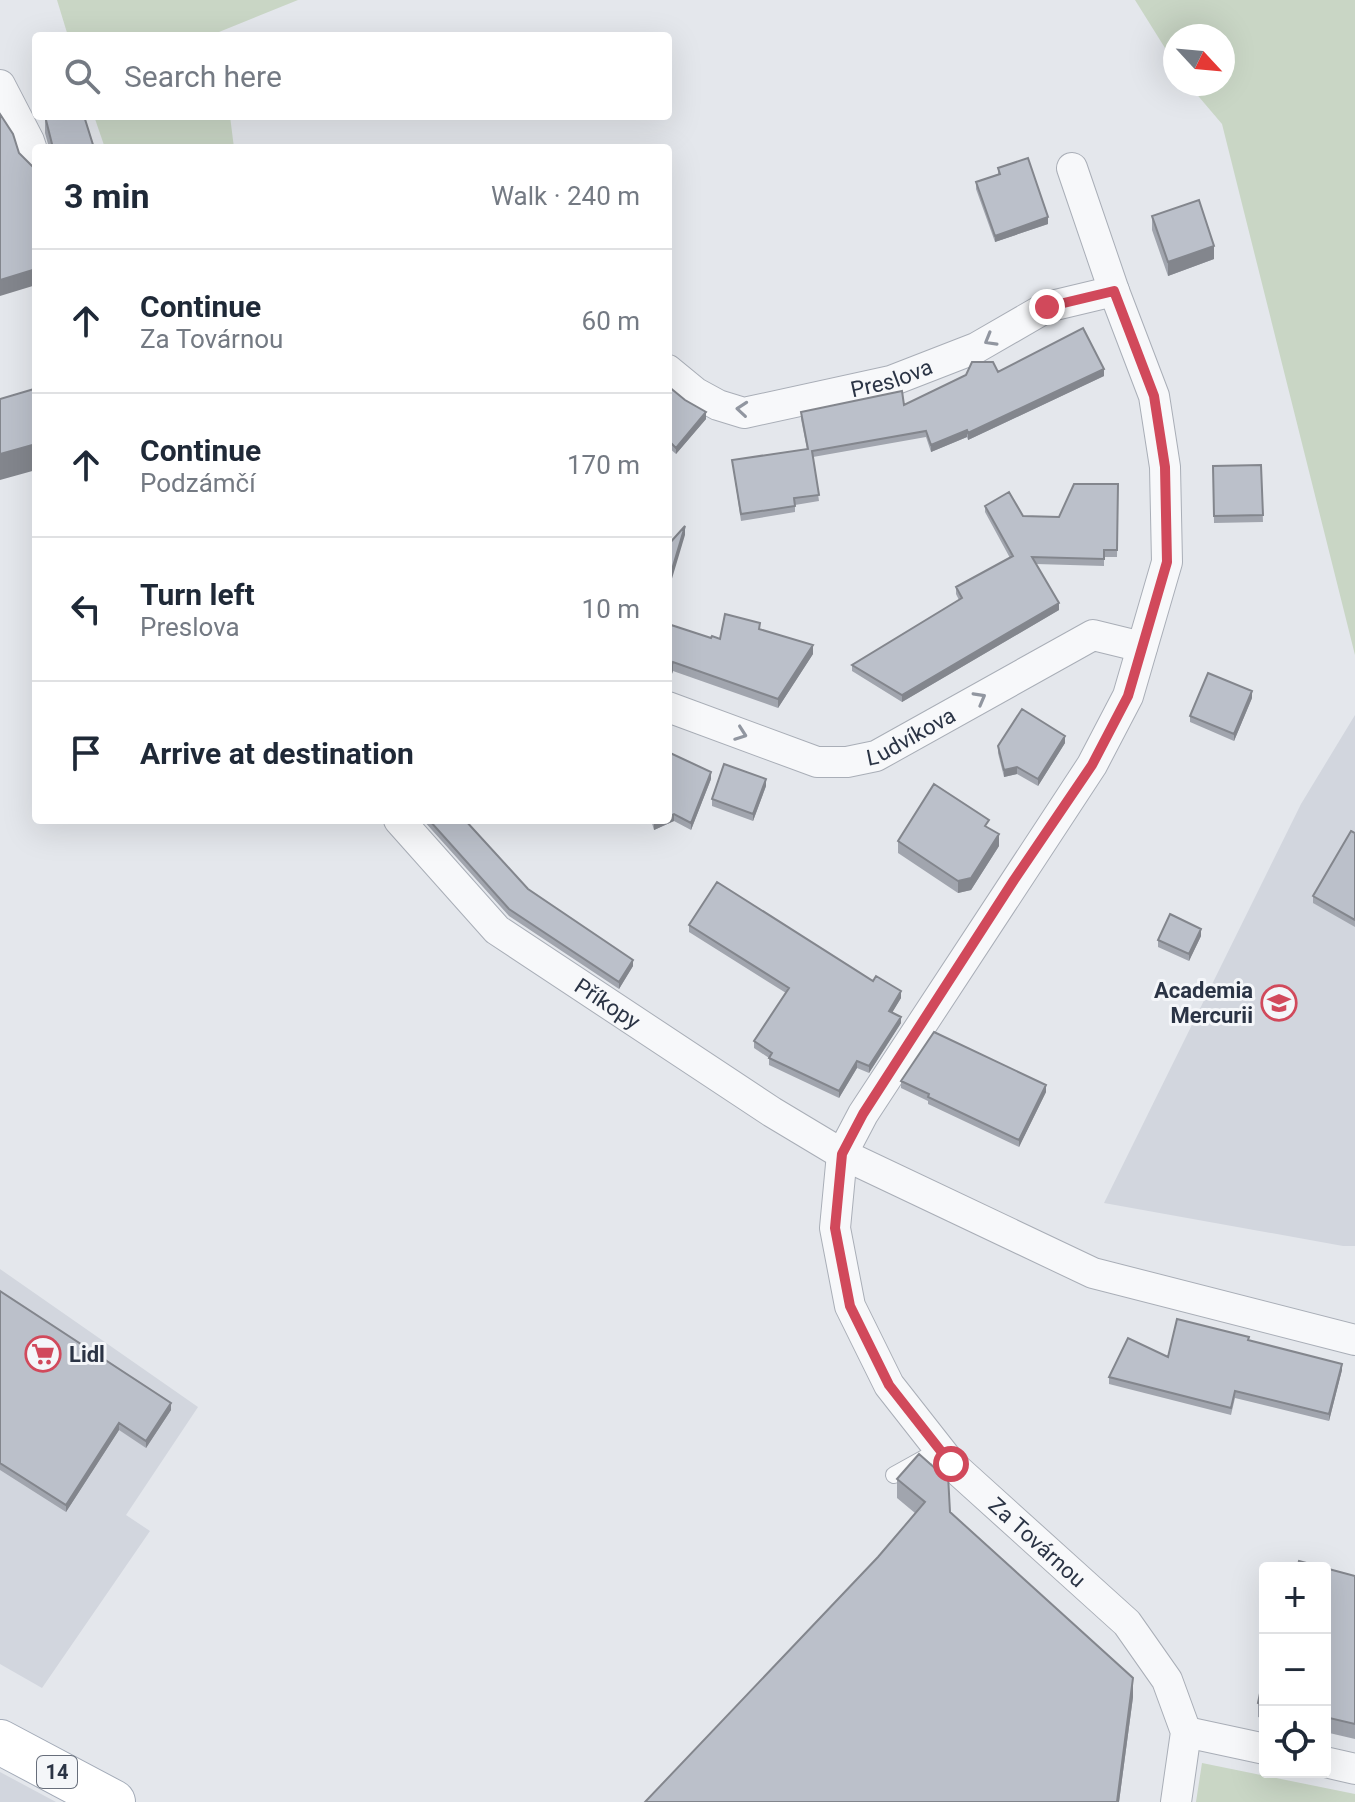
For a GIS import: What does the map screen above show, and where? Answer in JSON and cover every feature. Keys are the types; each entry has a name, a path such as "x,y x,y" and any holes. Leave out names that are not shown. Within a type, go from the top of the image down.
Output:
{"main road":[{"name":"14","path":"0,1742 113,1802"}],"street":[{"path":"0,85 32,150"},
{"path":"842,1154 863,1114 1092,765 1128,696 1167,562 1165,467 1154,396 1072,168"},
{"name":"Preslova","path":"672,373 696,393 718,405 744,413 891,381 976,348 1047,307 1114,291"},
{"name":"Ludvíkova","path":"672,708 817,762 847,762 876,756 1093,635 1142,647"},
{"name":"Příkopy","path":"403,824 497,930 772,1112 842,1154 1093,1273 1355,1340"},
{"name":"Za Továrnou","path":"842,1154 835,1228 850,1306 889,1385 951,1464 1127,1623 1167,1680 1186,1732 1176,1802"},
{"path":"1186,1732 1259,1748"},
{"path":"1331,1763 1355,1769"}],"lane":[{"path":"894,1475 939,1450"}],"shaded area":[{"name":"Academia Mercurii","path":"1355,715 1355,1246 1104,1203 1301,804"},
{"path":"0,1269 198,1407 126,1515 150,1531 42,1688 0,1664"},
{"path":"0,1772 56,1802 0,1802"}],"green space":[{"path":"57,0 298,0 219,32 67,32"},
{"path":"1135,0 1355,0 1355,655 1222,124 1198,96 1235,96 1235,24 1163,24 1163,45"},
{"path":"95,120 230,120 234,144 104,144"},
{"path":"1202,1763 1259,1775 1259,1778 1276,1778 1355,1794 1355,1802 1196,1802"}],"building":[{"path":"0,114 13,134 19,153 32,166 32,270 0,280"},
{"path":"46,120 85,120 93,144 52,144"},
{"path":"1028,158 1048,217 995,236 976,182 1000,174 998,168"},
{"path":"1199,200 1214,246 1168,262 1152,216"},
{"path":"1083,328 1104,369 968,433 967,430 931,445 926,431 812,451 819,495 794,498 795,506 741,514 732,460 808,449 801,412 902,391 904,405 966,375 972,362 993,362 998,372"},
{"path":"672,389 706,412 676,448 672,444"},
{"path":"32,390 32,445 0,454 0,399"},
{"path":"1261,465 1263,515 1214,516 1213,466"},
{"path":"1074,484 1118,484 1117,550 1104,550 1104,559 1032,557 1059,603 902,695 852,665 962,598 956,587 1013,556 985,506 1009,492 1023,516 1059,517"},
{"path":"685,526 672,570 672,541"},
{"path":"725,614 760,623 759,629 813,645 778,699 673,662 672,665 672,625 720,639"},
{"path":"1208,673 1252,691 1234,734 1190,716"},
{"path":"1022,709 1065,736 1038,779 1017,767 1004,770 998,746"},
{"path":"672,754 711,772 691,823 674,814"},
{"path":"724,764 766,779 753,814 712,799"},
{"path":"934,784 989,820 985,826 999,834 971,878 958,881 898,841"},
{"path":"433,824 469,824 528,889 633,960 619,982 509,909"},
{"path":"1351,831 1355,833 1355,920 1313,896"},
{"path":"717,882 873,981 876,976 901,991 889,1011 901,1017 869,1066 857,1061 839,1091 769,1058 772,1053 754,1041 789,988 689,925"},
{"path":"1170,914 1201,929 1189,954 1158,940"},
{"path":"934,1032 1046,1085 1019,1140 901,1081"},
{"name":"Lidl","path":"0,1291 171,1403 146,1441 119,1423 66,1505 0,1463"},
{"path":"1177,1319 1342,1364 1329,1414 1235,1391 1231,1408 1109,1377 1128,1338 1168,1357"},
{"path":"919,1454 946,1478 948,1475 950,1512 1133,1678 1117,1802 645,1802 878,1557 925,1502 897,1479"},
{"path":"1331,1570 1355,1576 1355,1724 1331,1718"}],"place":[{"name":"Academia Mercurii","path":"1279,1003"},
{"name":"Lidl","path":"43,1354"}],"route":[{"path":"951,1464 889,1385 850,1306 835,1228 842,1154 863,1114 1092,765 1128,696 1167,562 1165,467 1154,396 1114,291 1047,307"}]}
